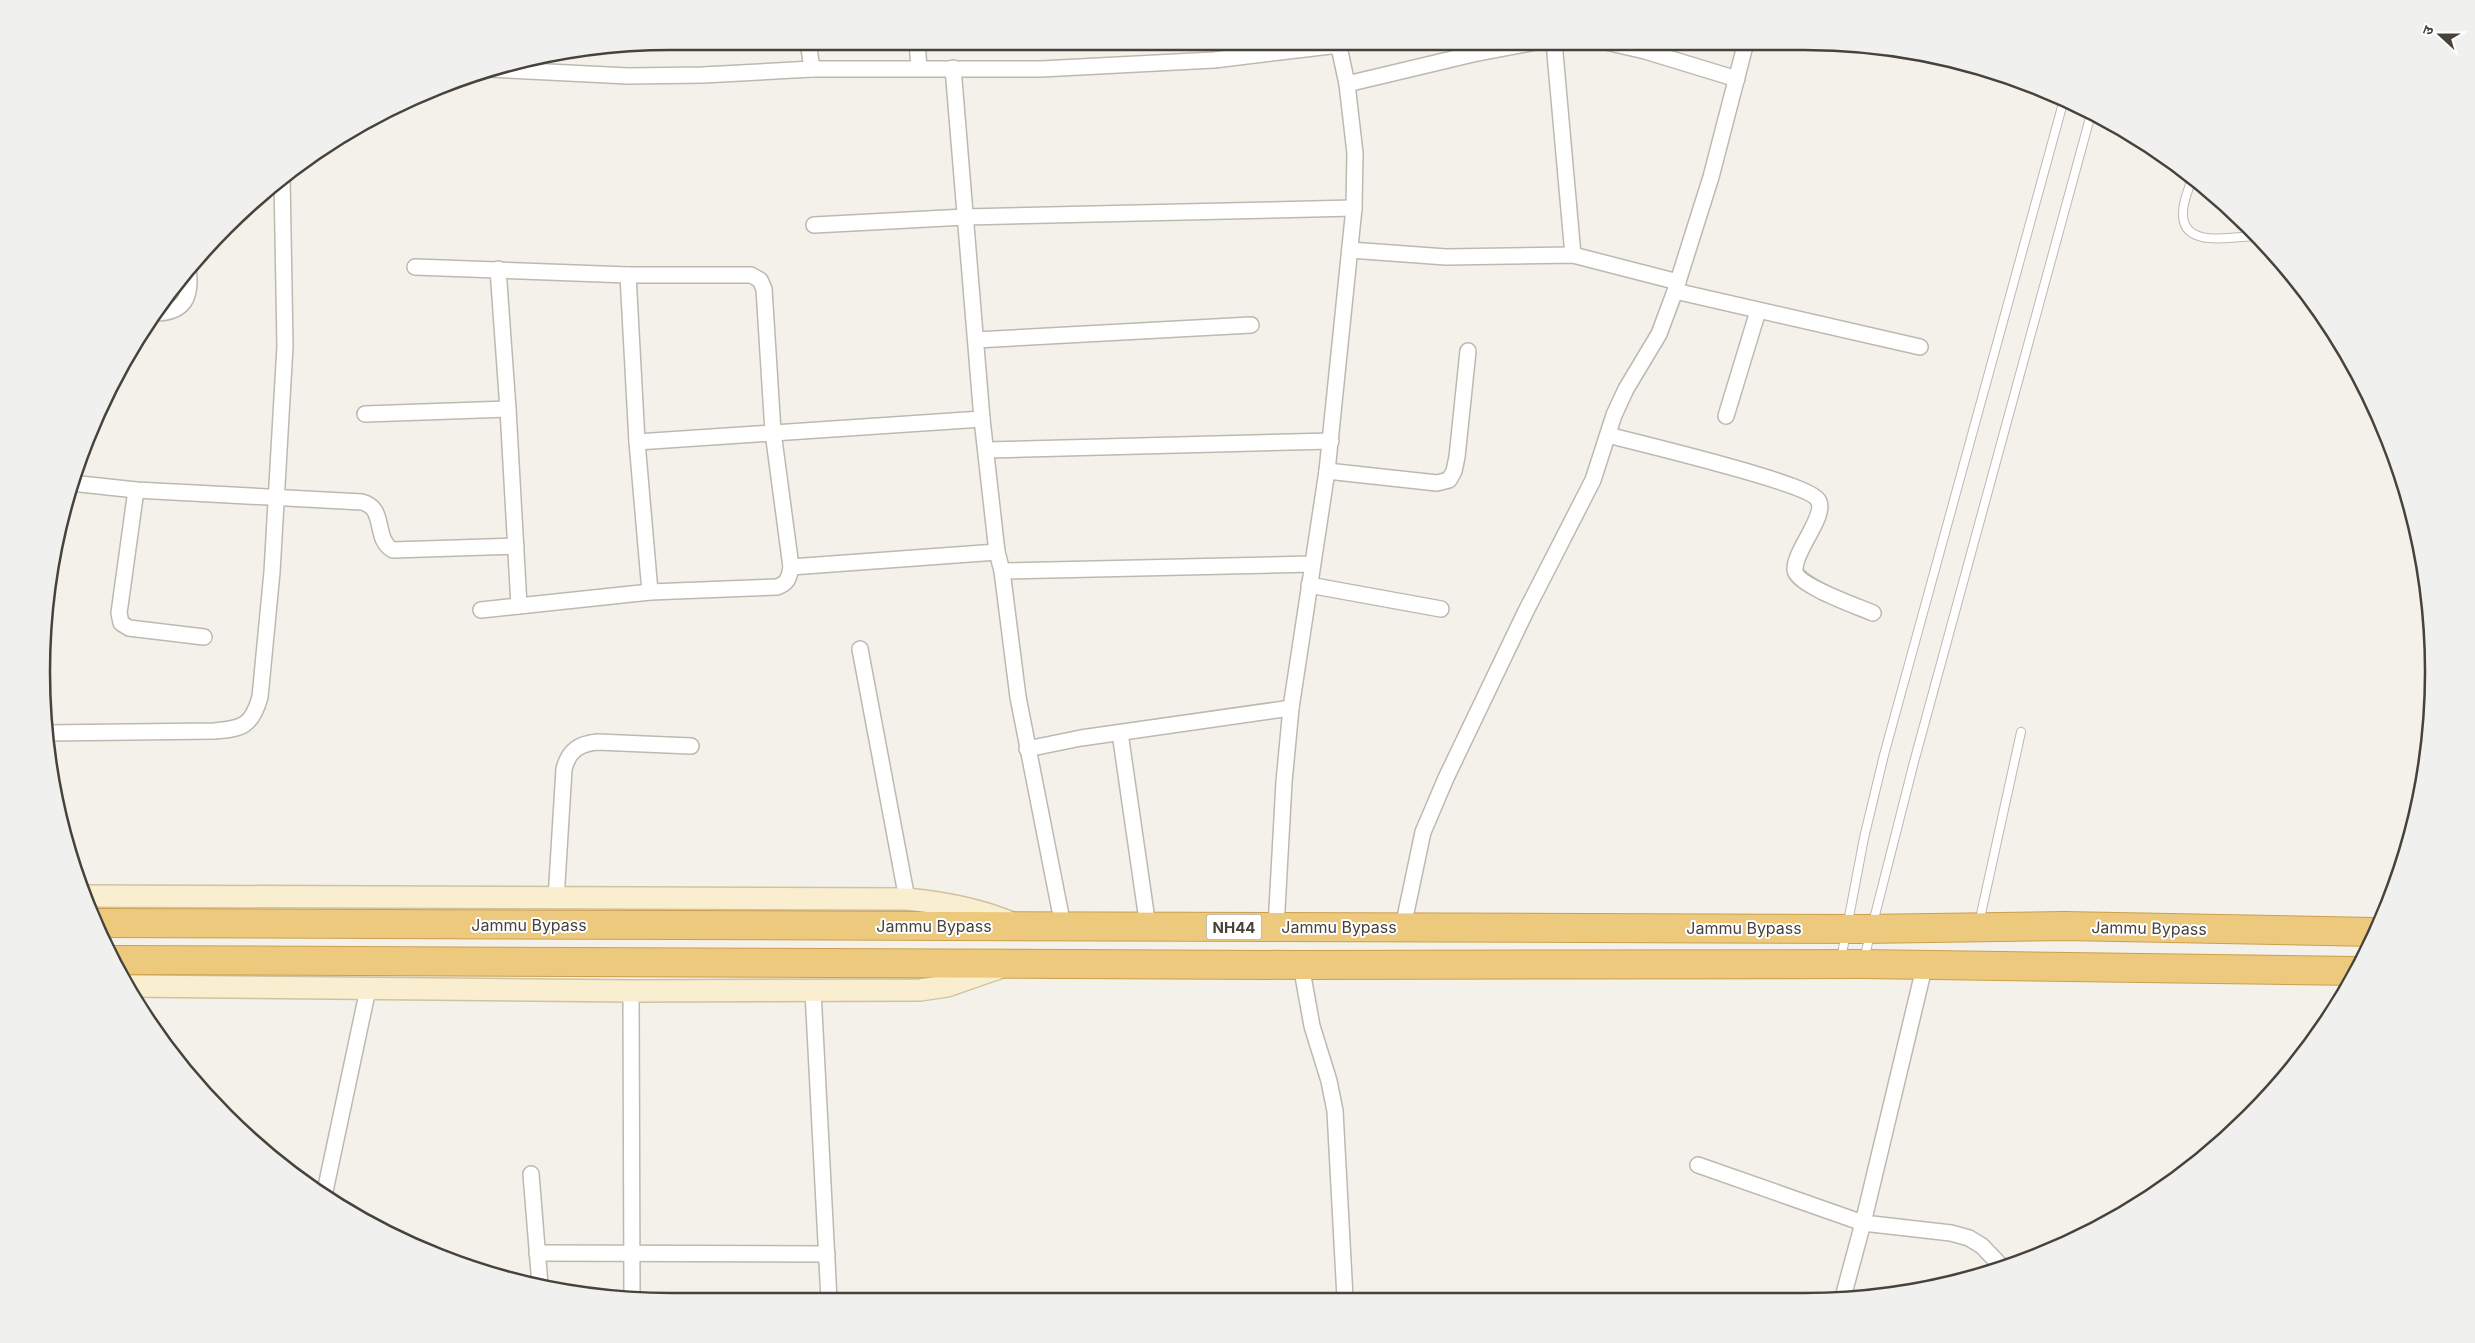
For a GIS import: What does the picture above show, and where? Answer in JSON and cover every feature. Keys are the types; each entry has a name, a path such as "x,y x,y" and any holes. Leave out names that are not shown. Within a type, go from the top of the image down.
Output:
{"highway":[{"name":"Jammu Bypass","path":"103,923 1148,927 1978,928 2064,926 2367,932"},
{"path":"121,960 1011,964 1925,964 2348,971"}],"street":[{"path":"809,50 812,69"},
{"path":"917,50 918,68"},
{"path":"514,70 628,76 703,75 812,69 953,68 1041,70 1214,60 1292,50"},
{"path":"1276,927 1284,782 1291,708 1328,471 1354,208 1355,152 1347,84 1340,50"},
{"path":"1347,84 1466,50"},
{"path":"1555,50 1573,255"},
{"path":"1641,50 1737,79"},
{"path":"1403,927 1424,832 1482,701 1593,480 1608,434 1626,389 1659,334 1711,177 1744,50"},
{"path":"953,68 982,419 997,552 1002,571 1018,697 1027,749 1063,926"},
{"path":"53,733 233,730 247,723 256,712 260,697 278,497 285,346 282,187"},
{"path":"814,225 965,217 1354,208"},
{"path":"1350,250 1446,257 1573,255 1758,311 1920,347"},
{"path":"415,266 628,275 751,275 760,280 764,289 773,432 790,567 789,577 785,584 777,587 650,592 481,610"},
{"path":"498,269 519,606"},
{"path":"628,275 637,442 650,592"},
{"path":"164,313 176,310 184,302 189,294 188,281"},
{"path":"1726,416 1758,311"},
{"path":"976,340 1251,325"},
{"path":"1328,471 1437,483 1449,480 1454,471 1457,457 1468,351"},
{"path":"365,414 508,409"},
{"path":"637,442 982,419"},
{"path":"1608,434 1766,477 1805,491 1818,499 1821,506 1819,515 1796,559 1795,572 1800,580 1813,587 1873,613"},
{"path":"986,450 1331,441"},
{"path":"79,484 136,490 278,497 367,504 376,511 386,547 393,550 516,546"},
{"path":"136,490 119,614 121,623 129,628 204,637"},
{"path":"790,567 997,552"},
{"path":"1002,571 1312,564"},
{"path":"1309,585 1441,609"},
{"path":"860,649 907,899"},
{"path":"1027,749 1120,733 1291,708"},
{"path":"1120,733 1148,927"},
{"path":"556,898 564,769 568,757 575,749 584,744 597,742 691,746"},
{"path":"92,896 907,899 942,902 982,910 1020,926"},
{"path":"136,986 631,991 920,990 947,986 1011,964"},
{"path":"1301,964 1312,1026 1329,1081 1335,1111 1346,1293"},
{"path":"1844,1292 1863,1224 1925,964"},
{"path":"326,1188 368,989"},
{"path":"631,991 630,1254 632,1292"},
{"path":"813,991 829,1293"},
{"path":"1698,1165 1863,1224 1951,1233 1969,1238 1982,1246 1997,1262"},
{"path":"531,1174 539,1279"},
{"path":"537,1253 827,1254"}],"lane":[{"path":"1852,964 1859,928 1864,838 1884,755 2062,107"},
{"path":"1852,964 1859,928 1916,753 2090,120"},
{"path":"2190,185 2183,210 2184,225 2190,233 2201,238 2247,236"},
{"path":"1978,928 2021,732"}]}
